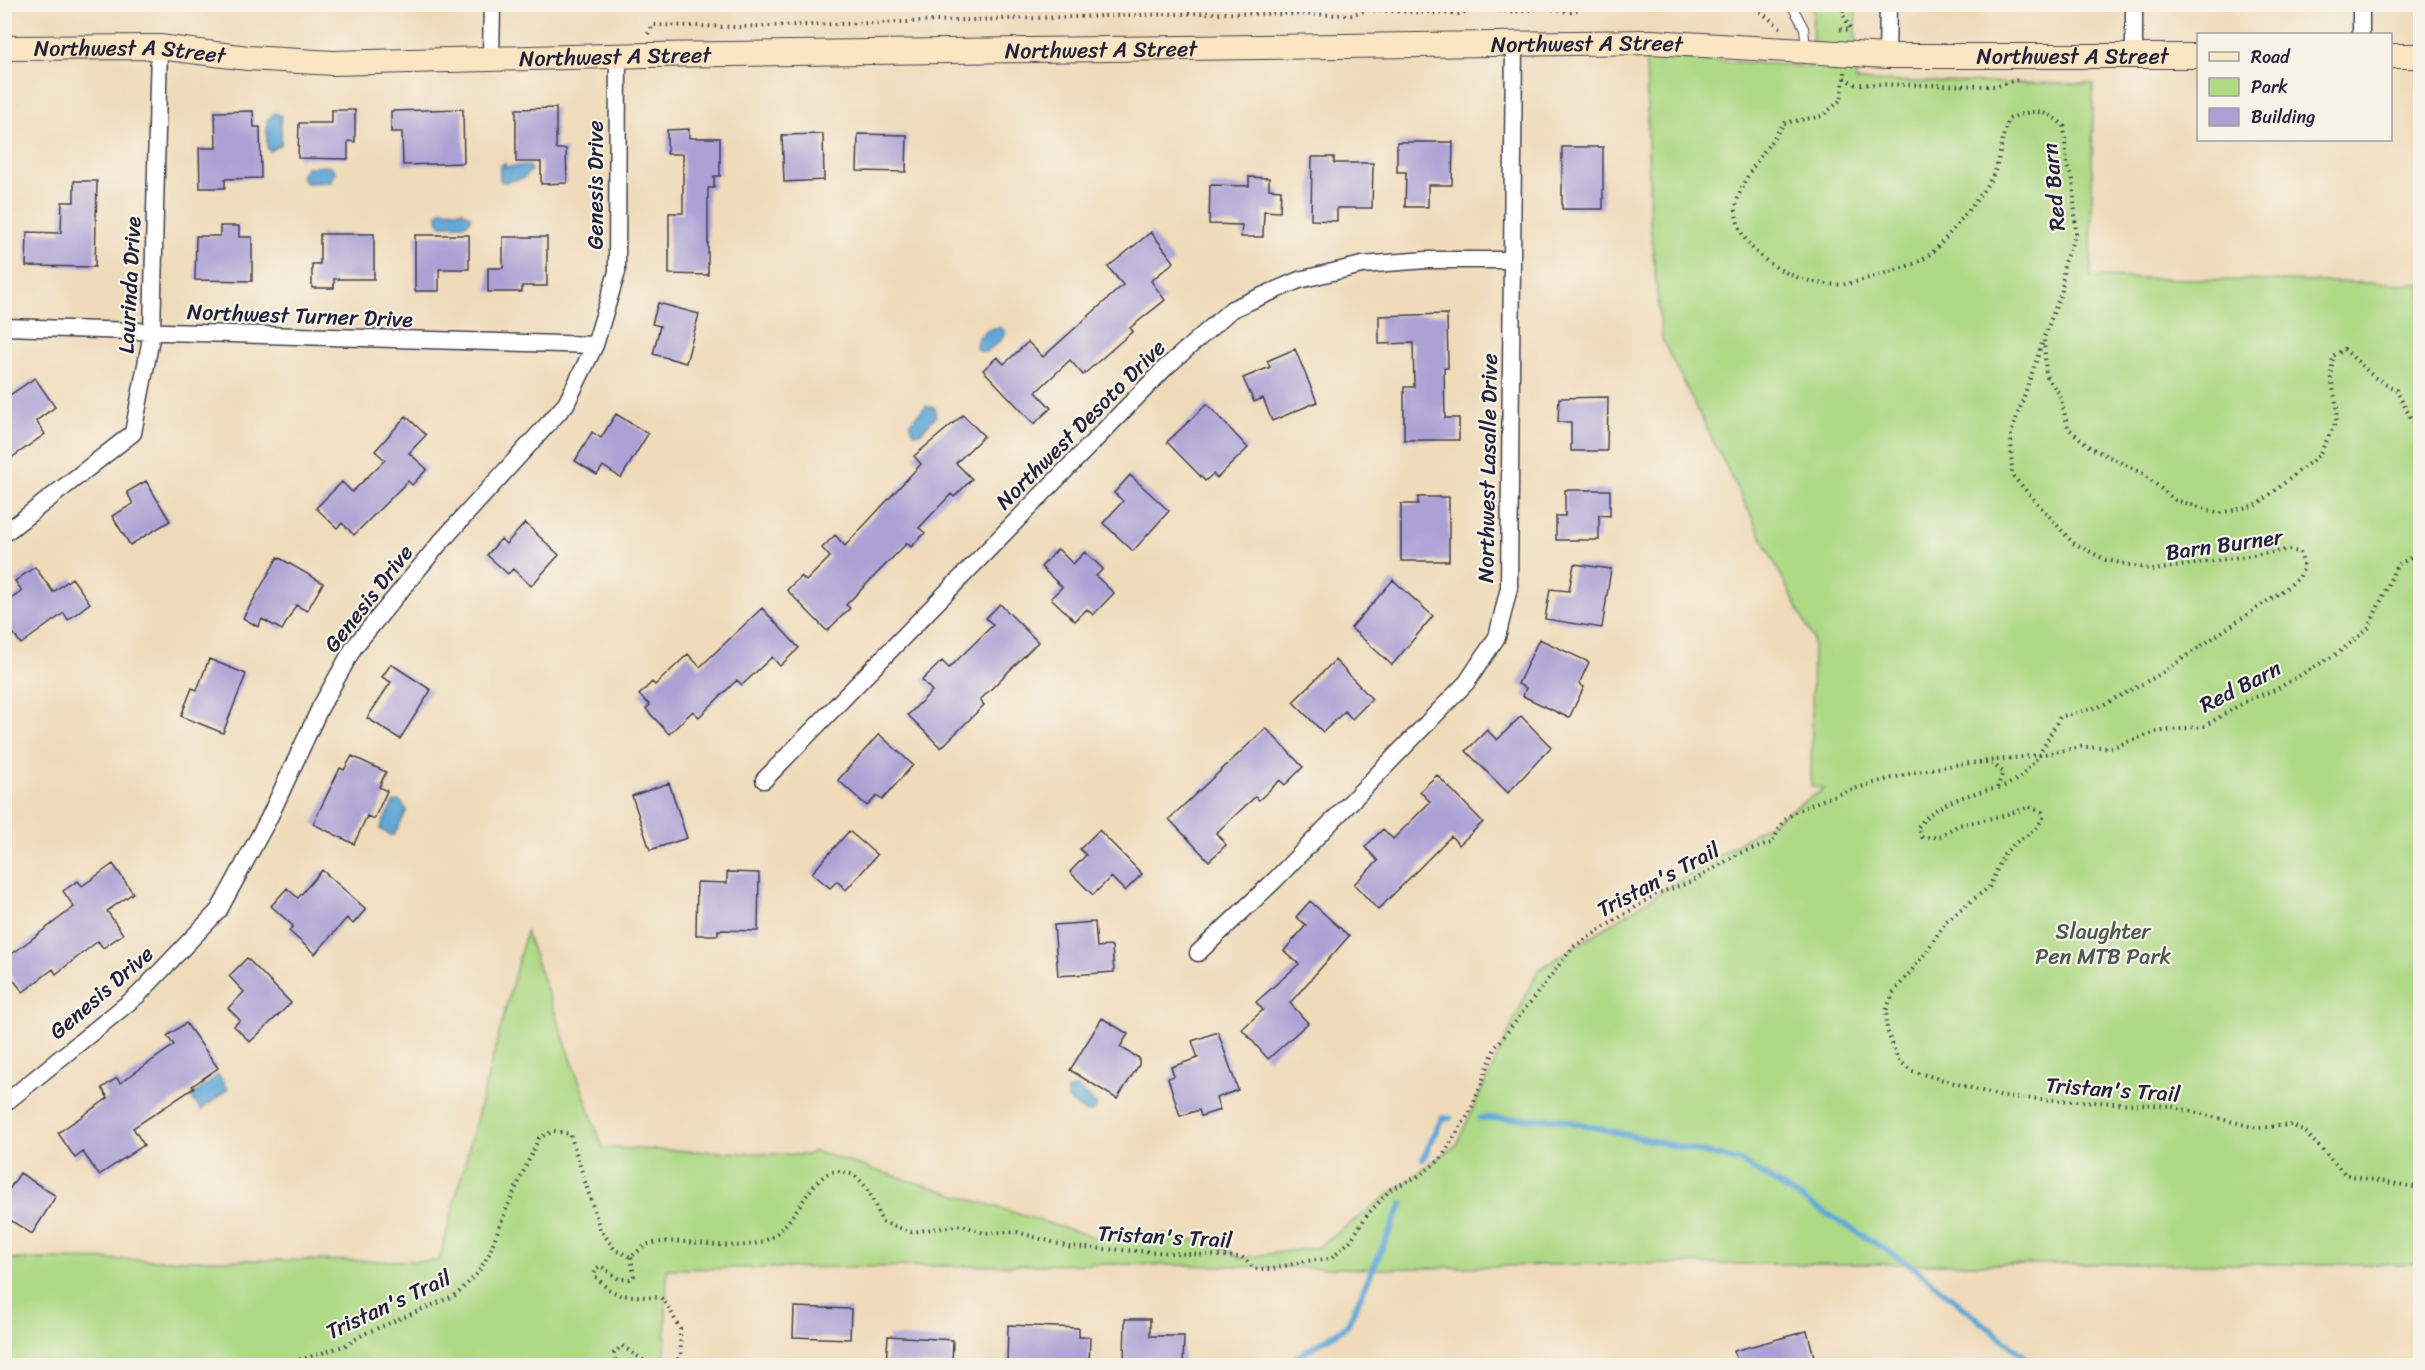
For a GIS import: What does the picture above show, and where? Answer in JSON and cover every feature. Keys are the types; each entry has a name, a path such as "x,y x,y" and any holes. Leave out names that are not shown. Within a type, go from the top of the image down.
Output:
{"street":[{"path":"491,58 492,4"},
{"path":"1887,56 1888,4"},
{"path":"2134,4 2134,56"},
{"path":"2361,4 2361,33"},
{"name":"Northwest A Street","path":"4,48 159,47 248,58 333,63 491,58 1652,42 1806,49 1887,56 2197,56"},
{"name":"Northwest Lasalle Drive","path":"1198,953 1275,880 1467,682 1497,637 1509,588 1514,43"},
{"name":"Laurinda Drive","path":"4,534 133,433 153,333 159,47"},
{"name":"Genesis Drive","path":"4,1104 138,995 219,910 269,819 320,708 354,646 439,544 566,404 595,345 617,272 618,56"},
{"path":"2392,56 2421,56"},
{"name":"Northwest Desoto Drive","path":"764,780 1164,369 1232,309 1299,280 1362,265 1426,260 1511,260"},
{"name":"Northwest Turner Drive","path":"4,327 595,345"}],"lane":[{"path":"1791,4 1804,28 1806,49"}],"path":[{"path":"647,35 653,25 736,27 1208,13 1351,15 1367,10 1458,14 1479,8 1513,12 1544,8 1571,12 1593,4"},
{"path":"1738,4 1757,9 1781,28"},
{"path":"1843,4 1843,15 1851,30"},
{"name":"Red Barn","path":"2023,78 1996,86 1855,84 1844,78 1840,100 1822,116 1784,123 1742,187 1736,208 1739,232 1755,254 1800,279 1844,284 1906,267 1933,252 1992,177 2000,158 2001,136 2009,119 2028,111 2052,115 2064,126 2067,166 2073,180 2076,234 2064,262 2062,290 2044,338 2046,376 2060,395 2068,428 2091,448 2142,473 2175,500 2220,513 2257,505 2319,455 2336,422 2337,406 2331,378 2333,356 2344,349 2374,377 2396,390 2412,420 2421,427"},
{"name":"Barn Burner","path":"2038,755 2060,717 2101,706 2157,676 2285,589 2299,578 2304,567 2300,552 2286,550 2154,570 2106,560 2073,543 2012,475 2011,434 2044,338"},
{"name":"Red Barn","path":"2038,755 2081,747 2113,747 2156,732 2204,726 2250,699 2275,690 2338,652 2368,629 2397,565 2421,553"},
{"path":"1964,763 2038,755"},
{"path":"1997,788 2013,783 2025,773 2038,755"},
{"name":"Tristan's Trail","path":"270,1365 306,1358 344,1346 364,1334 456,1294 477,1275 489,1254 505,1212 539,1138 554,1131 570,1134 600,1229 615,1250 631,1257 648,1244 705,1242 733,1246 765,1241 789,1222 819,1178 826,1172 836,1171 856,1175 862,1180 882,1222 911,1232 962,1225 984,1233 1017,1232 1069,1247 1242,1257 1255,1269 1273,1269 1305,1261 1331,1259 1352,1240 1368,1215 1391,1189 1417,1178 1440,1160 1471,1110 1495,1048 1573,947 1658,893 1691,882 1740,853 1772,843 1786,819 1802,809 1852,789 1964,763 1992,764 2003,772 1997,788 1943,805 1918,827 1922,837 1938,837 1959,825 2002,816 2029,807 2042,812 2043,818 2035,830 2015,843 2004,854 1989,887 1946,921 1925,954 1893,993 1886,1011 1898,1060 1912,1071 2003,1097 2170,1106 2257,1128 2292,1125 2306,1133 2346,1175 2421,1188"},
{"path":"631,1257 633,1276 630,1279 619,1279 602,1266 597,1268 594,1275 608,1289 620,1295 661,1298 667,1304 680,1329 681,1354 674,1365"},
{"path":"616,1365 614,1353 622,1346 652,1365"}],"green space":[{"name":"Slaughter Pen MTB Park","path":"1813,5 1856,5 1856,81 2093,84 2091,277 2420,284 2420,1264 1589,1264 1384,1269 1117,1264 667,1269 665,1365 5,1366 5,1259 439,1261 526,932 603,1148 807,1155 814,1151 1100,1239 1163,1234 1184,1240 1213,1241 1241,1258 1318,1247 1456,1145 1538,970 1824,789 1811,786 1813,639 1662,339 1650,223 1646,56 1812,67"}],"water":[{"path":"275,113 281,116 281,144 270,151 267,148 267,120"},
{"path":"505,163 505,167 529,165 531,171 523,178 504,182 500,180 500,166"},
{"path":"331,166 336,172 331,182 306,183 301,177 306,167"},
{"path":"442,210 463,211 470,216 470,221 463,225 441,225 438,221 438,213"},
{"path":"999,327 1005,332 1002,339 986,352 979,351 976,348 980,336"},
{"path":"926,406 935,408 936,416 920,433 914,433 910,423"},
{"path":"400,801 407,810 394,835 390,835 380,829 394,802"},
{"path":"218,1075 228,1089 201,1110 191,1097"},
{"path":"1077,1087 1097,1106 1092,1112 1086,1113 1068,1099 1067,1091"}],"building":[{"path":"556,108 556,149 566,149 567,183 541,184 541,162 516,162 516,109"},
{"path":"463,109 464,163 403,165 402,132 391,132 391,111"},
{"path":"332,110 355,110 355,142 348,141 348,159 298,158 299,123 332,123"},
{"path":"253,111 254,127 260,127 261,178 225,179 225,188 200,188 199,148 216,148 215,112"},
{"path":"689,129 689,138 720,138 720,176 714,176 714,188 708,188 708,275 669,274 669,213 683,213 683,154 667,154 667,130"},
{"path":"823,134 824,180 784,182 782,135"},
{"path":"858,134 907,135 906,172 857,171"},
{"path":"1397,142 1453,142 1452,185 1428,185 1428,207 1405,207 1406,172 1397,172"},
{"path":"1562,147 1603,147 1603,209 1562,209"},
{"path":"1312,157 1334,157 1334,163 1373,163 1372,208 1337,208 1337,221 1311,220"},
{"path":"1249,177 1269,178 1269,189 1281,190 1280,212 1264,211 1263,237 1241,237 1242,225 1209,224 1210,185 1249,186"},
{"path":"74,181 97,181 95,267 26,266 27,232 61,233 62,202 74,202"},
{"path":"220,226 239,226 239,237 252,237 252,281 195,280 196,236 220,236"},
{"path":"1151,232 1174,262 1151,281 1165,300 1130,328 1133,331 1083,375 1070,360 1036,392 1051,408 1034,424 983,370 997,357 1004,364 1028,342 1043,357 1123,285 1108,267"},
{"path":"320,234 374,234 374,279 334,279 334,288 312,288 312,264 320,264"},
{"path":"415,235 469,235 469,269 439,269 439,291 415,291"},
{"path":"503,237 547,237 547,286 522,286 522,292 488,292 488,268 503,268"},
{"path":"658,303 699,314 686,363 653,354 660,326 652,324"},
{"path":"1447,314 1448,368 1444,368 1445,418 1459,418 1459,440 1404,440 1404,387 1414,387 1413,343 1379,344 1379,316"},
{"path":"1295,349 1317,402 1272,421 1263,398 1254,402 1243,378 1270,367 1267,361"},
{"path":"35,378 55,407 36,421 45,434 4,463 4,399"},
{"path":"1608,397 1607,451 1571,451 1571,422 1558,422 1559,398"},
{"path":"1207,404 1248,448 1217,478 1213,474 1205,481 1167,442"},
{"path":"616,414 648,434 621,478 603,466 597,475 575,461 592,432 601,438"},
{"path":"963,415 984,436 956,463 972,479 954,497 951,494 919,528 925,533 911,547 907,543 846,605 850,608 827,631 787,590 801,576 806,581 830,557 822,548 835,535 845,546 921,464 914,456"},
{"path":"406,416 426,435 409,453 427,469 412,485 408,481 354,535 342,523 337,528 316,508 342,482 352,492 385,460 375,451"},
{"path":"1130,475 1169,511 1133,551 1103,523 1123,501 1114,493"},
{"path":"146,481 170,521 130,545 112,516 133,504 127,492"},
{"path":"1565,490 1610,490 1610,516 1599,515 1599,540 1556,540 1556,516 1565,516"},
{"path":"1418,497 1449,497 1449,561 1401,561 1401,504 1418,504"},
{"path":"525,523 559,555 531,586 513,569 508,574 487,555 501,539 506,544"},
{"path":"1058,549 1073,564 1085,552 1103,569 1096,576 1114,593 1093,615 1087,609 1075,621 1051,598 1062,587 1041,567"},
{"path":"278,557 323,583 307,611 296,605 282,630 262,619 258,627 243,618"},
{"path":"1574,564 1611,569 1602,628 1545,619 1550,589 1569,591"},
{"path":"35,567 53,592 72,578 90,603 68,620 64,613 21,644 4,620 4,604 22,591 15,581"},
{"path":"1393,580 1433,616 1392,665 1351,628"},
{"path":"1000,604 1038,642 980,700 984,705 941,748 908,715 932,691 922,680 942,661 949,668 993,625 986,618"},
{"path":"762,608 799,648 780,666 772,657 742,685 737,680 699,717 693,711 669,734 646,709 650,705 639,695 652,682 655,685 688,654 700,667"},
{"path":"1539,639 1589,662 1579,684 1584,687 1569,718 1523,696 1526,688 1518,684"},
{"path":"209,659 246,674 223,733 181,716 192,688 197,690"},
{"path":"1335,660 1372,699 1352,719 1345,711 1323,732 1293,702"},
{"path":"391,664 431,690 400,739 367,718 391,682 382,677"},
{"path":"1521,716 1551,747 1508,793 1466,751 1487,730 1497,740"},
{"path":"1266,728 1303,767 1285,785 1280,780 1259,800 1255,797 1216,833 1226,845 1209,861 1169,819"},
{"path":"879,734 913,765 882,800 877,796 867,806 838,780"},
{"path":"352,756 386,772 379,787 387,791 374,819 367,816 354,844 313,824 340,768 344,770"},
{"path":"1437,775 1483,822 1459,845 1451,836 1378,910 1354,884 1378,861 1365,847 1383,829 1393,839 1430,802 1420,791"},
{"path":"669,783 687,838 650,850 632,796"},
{"path":"1099,830 1142,874 1125,891 1111,877 1093,895 1070,872 1086,855 1080,849"},
{"path":"849,831 877,855 846,890 837,881 830,888 812,873"},
{"path":"113,864 133,893 107,911 123,934 103,948 98,941 56,974 53,969 23,992 4,968 4,960 74,907 63,891 78,881 82,886"},
{"path":"322,870 366,909 353,924 347,918 315,954 289,931 293,926 271,906 287,888 298,898"},
{"path":"727,872 759,873 758,931 718,930 718,935 696,935 697,882 727,883"},
{"path":"1310,901 1349,936 1290,1003 1308,1023 1268,1059 1242,1029 1263,1010 1256,1002 1299,964 1284,951 1306,925 1296,917"},
{"path":"1095,922 1097,947 1112,946 1114,972 1058,976 1054,925"},
{"path":"247,958 291,1003 250,1042 234,1026 240,1020 228,1008 244,992 229,976"},
{"path":"1102,1018 1128,1034 1120,1047 1139,1058 1139,1065 1117,1099 1070,1070"},
{"path":"186,1023 218,1068 192,1086 194,1088 133,1128 144,1145 99,1175 83,1152 75,1158 58,1133 108,1098 102,1088 117,1078 120,1083 174,1045 167,1036"},
{"path":"1218,1032 1238,1090 1216,1098 1220,1110 1201,1116 1199,1110 1180,1116 1168,1078 1174,1076 1171,1067 1198,1058 1192,1041"},
{"path":"20,1173 56,1196 32,1234 4,1216 4,1197"},
{"path":"794,1307 851,1309 850,1339 793,1337"},
{"path":"1125,1319 1150,1319 1150,1336 1184,1336 1183,1365 1124,1365"},
{"path":"1008,1325 1079,1328 1079,1337 1090,1337 1089,1365 1007,1365"},
{"path":"1807,1331 1814,1356 1791,1363 1791,1365 1738,1365 1734,1351"},
{"path":"888,1336 953,1340 952,1365 886,1363"}],"waterway":[{"path":"1423,1159 1442,1118 1450,1118"},
{"path":"1480,1118 1558,1119 1740,1161 1911,1265 2036,1366"},
{"path":"1283,1366 1347,1326 1402,1204"}]}
